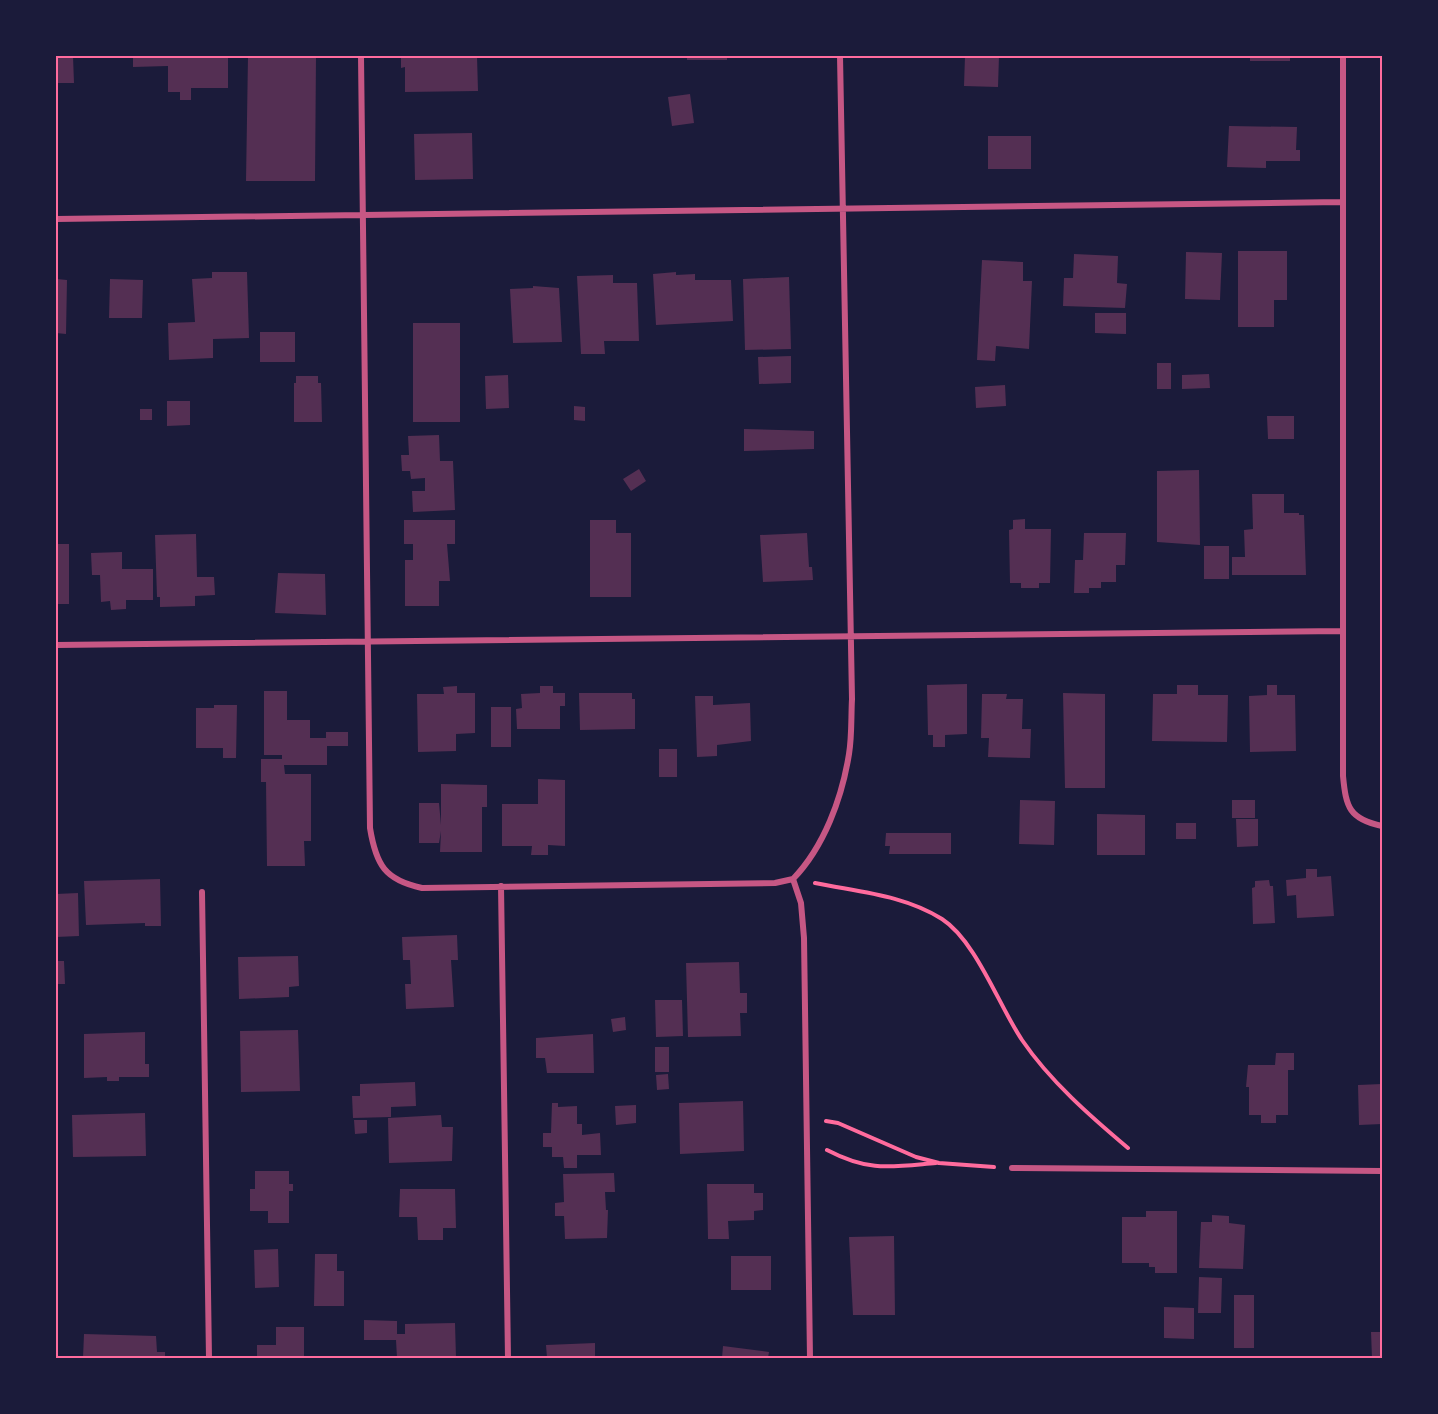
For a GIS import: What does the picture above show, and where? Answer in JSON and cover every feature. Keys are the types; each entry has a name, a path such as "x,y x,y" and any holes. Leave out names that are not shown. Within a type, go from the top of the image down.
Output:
{"street":[{"path":"362,56 370,828 374,851 385,871 402,884 422,888 775,883 793,879 808,864 832,816 850,753 852,699 849,636 840,56"},
{"path":"1342,56 1343,776 1345,797 1350,812 1359,818 1383,826"},
{"path":"56,219 1341,202"},
{"path":"56,645 1343,632"},
{"path":"793,879 801,903 804,938 810,1359"},
{"path":"501,886 508,1359"},
{"path":"202,892 209,1359"},
{"path":"1012,1168 1383,1171"}],"path":[{"path":"793,879 903,899 945,921 964,941 982,967 999,1004 1046,1070 1093,1119 1158,1169"},
{"path":"807,1116 838,1122 916,1157 939,1163"},
{"path":"807,1142 864,1166 881,1168 939,1163 1012,1168"}],"building":[{"path":"56,56 73,56 74,83 56,83"},
{"path":"133,56 228,56 228,88 191,88 191,100 180,100 180,92 168,92 168,66 133,67"},
{"path":"248,56 316,56 315,181 246,181"},
{"path":"401,56 477,56 478,91 405,92 405,67 401,68"},
{"path":"687,56 727,56 727,60 687,60"},
{"path":"965,56 999,56 998,87 964,86"},
{"path":"1250,56 1290,56 1290,61 1250,61"},
{"path":"690,94 694,123 672,126 668,97"},
{"path":"1229,126 1297,127 1296,150 1300,150 1300,161 1266,161 1266,168 1227,167"},
{"path":"472,133 473,179 415,180 414,134"},
{"path":"988,136 1031,136 1031,169 988,169"},
{"path":"1238,251 1287,251 1287,300 1274,300 1274,327 1238,327"},
{"path":"1186,252 1222,253 1220,300 1185,299"},
{"path":"1074,254 1118,256 1117,283 1127,284 1125,308 1063,306 1064,278 1073,278"},
{"path":"982,260 1023,262 1023,281 1032,281 1029,349 996,346 995,361 977,360"},
{"path":"56,271 58,271 57,279 67,280 66,334 56,333"},
{"path":"212,272 247,272 249,338 213,339 213,358 169,360 168,323 195,322 192,279 212,278"},
{"path":"676,272 676,275 695,274 695,280 731,280 733,321 656,325 653,274"},
{"path":"613,275 613,283 637,283 639,341 604,341 605,354 581,354 577,276"},
{"path":"789,277 791,349 745,350 743,279"},
{"path":"110,279 143,280 142,318 109,318"},
{"path":"533,286 559,288 562,342 513,343 510,289 533,288"},
{"path":"1095,313 1126,313 1126,334 1095,333"},
{"path":"413,323 460,323 460,422 413,422"},
{"path":"260,332 295,332 295,362 260,362"},
{"path":"791,356 791,383 759,384 758,357"},
{"path":"1157,363 1171,363 1171,389 1157,389"},
{"path":"1209,374 1210,388 1182,389 1182,375"},
{"path":"508,375 509,408 486,409 485,376"},
{"path":"296,376 318,376 318,383 321,383 322,422 294,422"},
{"path":"1005,385 1006,406 976,408 975,387"},
{"path":"167,401 190,401 190,425 167,426"},
{"path":"574,406 585,407 585,421 574,420"},
{"path":"140,409 152,409 152,420 140,420"},
{"path":"1267,416 1294,416 1294,439 1268,439"},
{"path":"744,429 814,431 814,449 744,451"},
{"path":"439,435 440,461 453,461 455,510 413,512 412,491 425,491 425,478 411,479 410,471 402,471 401,455 409,455 408,436"},
{"path":"639,469 646,481 631,491 623,479"},
{"path":"1199,470 1200,545 1157,542 1157,471"},
{"path":"1252,494 1284,494 1284,513 1304,515 1306,575 1232,575 1232,557 1245,557 1244,530 1253,529"},
{"path":"1025,519 1025,529 1051,529 1050,583 1039,583 1039,588 1021,588 1021,583 1010,583 1009,530 1013,529 1013,520"},
{"path":"404,520 455,520 455,544 447,544 450,581 439,581 439,606 405,606 405,560 413,560 413,544 404,544"},
{"path":"590,520 616,520 616,533 631,533 631,597 590,597"},
{"path":"807,533 809,567 812,567 813,580 763,582 760,535"},
{"path":"1084,533 1126,533 1125,565 1116,565 1116,582 1101,582 1101,588 1089,588 1089,593 1074,593 1075,560 1083,560"},
{"path":"196,534 197,577 214,577 215,595 195,596 195,606 160,607 160,597 157,597 155,535"},
{"path":"56,544 69,544 69,604 56,604"},
{"path":"1204,546 1229,546 1229,579 1204,579"},
{"path":"122,552 122,569 153,569 153,600 126,600 126,609 111,610 110,601 101,602 100,575 92,575 91,553"},
{"path":"278,573 325,574 326,615 275,613"},
{"path":"967,684 967,734 945,735 945,747 933,747 933,735 928,735 927,685"},
{"path":"1177,685 1198,685 1198,695 1228,695 1227,742 1152,741 1153,694 1177,694"},
{"path":"1267,685 1277,685 1277,695 1295,695 1296,751 1250,752 1249,696 1267,695"},
{"path":"457,686 457,693 475,693 475,733 456,734 456,751 418,752 417,694 444,694 443,687"},
{"path":"540,686 553,686 553,693 565,693 565,706 560,706 560,729 517,729 516,709 522,708 521,694 540,693"},
{"path":"264,691 287,691 287,720 310,720 310,738 326,738 326,732 348,732 348,746 327,746 327,765 284,765 285,774 311,774 311,841 304,841 305,866 267,866 266,782 261,782 261,759 282,759 282,755 264,755"},
{"path":"579,693 632,693 632,699 635,699 635,729 580,730"},
{"path":"1063,693 1105,694 1105,788 1065,788"},
{"path":"982,694 1007,694 1006,699 1023,699 1022,729 1031,729 1030,758 988,757 989,738 981,738"},
{"path":"695,696 713,696 713,705 750,703 751,741 717,745 717,756 697,757"},
{"path":"214,705 237,705 236,758 223,758 223,748 196,748 196,708 214,708"},
{"path":"491,707 511,707 511,747 491,747"},
{"path":"659,749 677,749 677,777 659,777"},
{"path":"538,779 565,780 565,846 548,845 548,855 531,855 532,846 502,846 502,804 538,804"},
{"path":"441,784 487,785 487,807 482,807 482,852 440,852 441,831 439,843 419,843 419,803 439,803 441,825"},
{"path":"1020,800 1055,801 1054,845 1019,844"},
{"path":"1232,800 1255,800 1255,818 1232,818"},
{"path":"1097,814 1145,815 1145,855 1097,855"},
{"path":"1236,819 1258,819 1258,846 1237,847"},
{"path":"1176,823 1196,823 1196,839 1176,839"},
{"path":"886,833 951,833 951,854 889,854 890,846 885,846"},
{"path":"1306,869 1317,869 1317,877 1331,876 1334,916 1297,918 1296,895 1287,896 1286,880 1306,878"},
{"path":"160,879 161,926 145,926 145,923 86,925 84,881"},
{"path":"1269,880 1270,886 1273,886 1275,923 1253,924 1252,888 1255,887 1255,881"},
{"path":"78,893 79,936 56,937 56,894"},
{"path":"457,935 458,960 451,960 454,1007 406,1009 405,984 411,984 410,960 403,960 402,937"},
{"path":"298,956 299,986 289,987 289,997 239,999 238,957"},
{"path":"56,961 64,961 65,984 56,984"},
{"path":"739,962 740,993 747,993 747,1013 740,1013 741,1036 688,1037 686,963"},
{"path":"655,1000 682,1000 683,1036 656,1037"},
{"path":"625,1017 626,1030 613,1032 611,1019"},
{"path":"298,1030 300,1091 241,1092 240,1031"},
{"path":"145,1032 145,1064 149,1064 149,1077 119,1077 119,1081 107,1081 107,1077 84,1078 84,1034"},
{"path":"593,1034 594,1073 547,1073 545,1058 536,1058 536,1038"},
{"path":"655,1047 669,1047 669,1072 655,1072"},
{"path":"1276,1053 1294,1053 1294,1070 1288,1070 1288,1115 1276,1115 1276,1123 1261,1123 1261,1115 1249,1115 1249,1087 1246,1087 1248,1065 1275,1065"},
{"path":"668,1074 669,1089 657,1090 656,1075"},
{"path":"415,1082 416,1106 391,1107 391,1117 353,1118 352,1096 360,1096 360,1084"},
{"path":"1382,1084 1382,1124 1359,1125 1358,1085"},
{"path":"743,1101 744,1151 680,1154 679,1103"},
{"path":"552,1103 558,1103 558,1107 577,1106 577,1124 582,1124 582,1135 600,1133 601,1155 577,1155 577,1168 564,1168 563,1157 552,1157 552,1147 543,1147 543,1133 551,1133"},
{"path":"636,1105 636,1123 616,1125 615,1106"},
{"path":"145,1113 146,1156 73,1157 72,1115"},
{"path":"441,1115 442,1127 453,1127 452,1161 389,1163 388,1118"},
{"path":"354,1120 367,1120 367,1133 355,1134"},
{"path":"255,1171 289,1171 289,1184 293,1184 293,1191 289,1191 289,1223 268,1223 268,1211 250,1211 250,1189 255,1189"},
{"path":"614,1173 615,1192 605,1192 606,1210 608,1210 607,1238 565,1239 564,1216 555,1216 555,1203 564,1202 563,1174"},
{"path":"707,1184 754,1184 754,1193 763,1193 763,1210 754,1211 754,1220 728,1221 729,1239 708,1239"},
{"path":"400,1189 455,1189 456,1228 443,1228 443,1240 418,1240 417,1217 399,1217"},
{"path":"1146,1211 1177,1211 1177,1273 1155,1273 1155,1267 1149,1267 1149,1263 1122,1263 1122,1217 1146,1217"},
{"path":"1212,1215 1229,1216 1229,1223 1245,1225 1243,1269 1199,1268 1201,1222 1212,1222"},
{"path":"894,1236 895,1315 853,1315 849,1237"},
{"path":"278,1249 279,1287 255,1288 254,1250"},
{"path":"315,1254 337,1254 337,1271 344,1271 344,1306 314,1306"},
{"path":"731,1256 771,1256 771,1290 731,1290"},
{"path":"1199,1277 1222,1278 1221,1313 1198,1313"},
{"path":"1234,1295 1254,1295 1254,1348 1234,1348"},
{"path":"1164,1307 1194,1308 1194,1339 1164,1338"},
{"path":"364,1320 397,1321 397,1334 405,1334 405,1324 455,1323 456,1358 397,1358 396,1340 364,1340"},
{"path":"276,1327 304,1327 304,1358 257,1358 257,1345 276,1345"},
{"path":"1371,1332 1382,1332 1382,1358 1372,1358"},
{"path":"84,1334 156,1336 157,1352 165,1352 165,1358 83,1358"},
{"path":"595,1343 595,1358 547,1358 546,1345"},
{"path":"723,1346 769,1352 768,1358 722,1358"}]}
